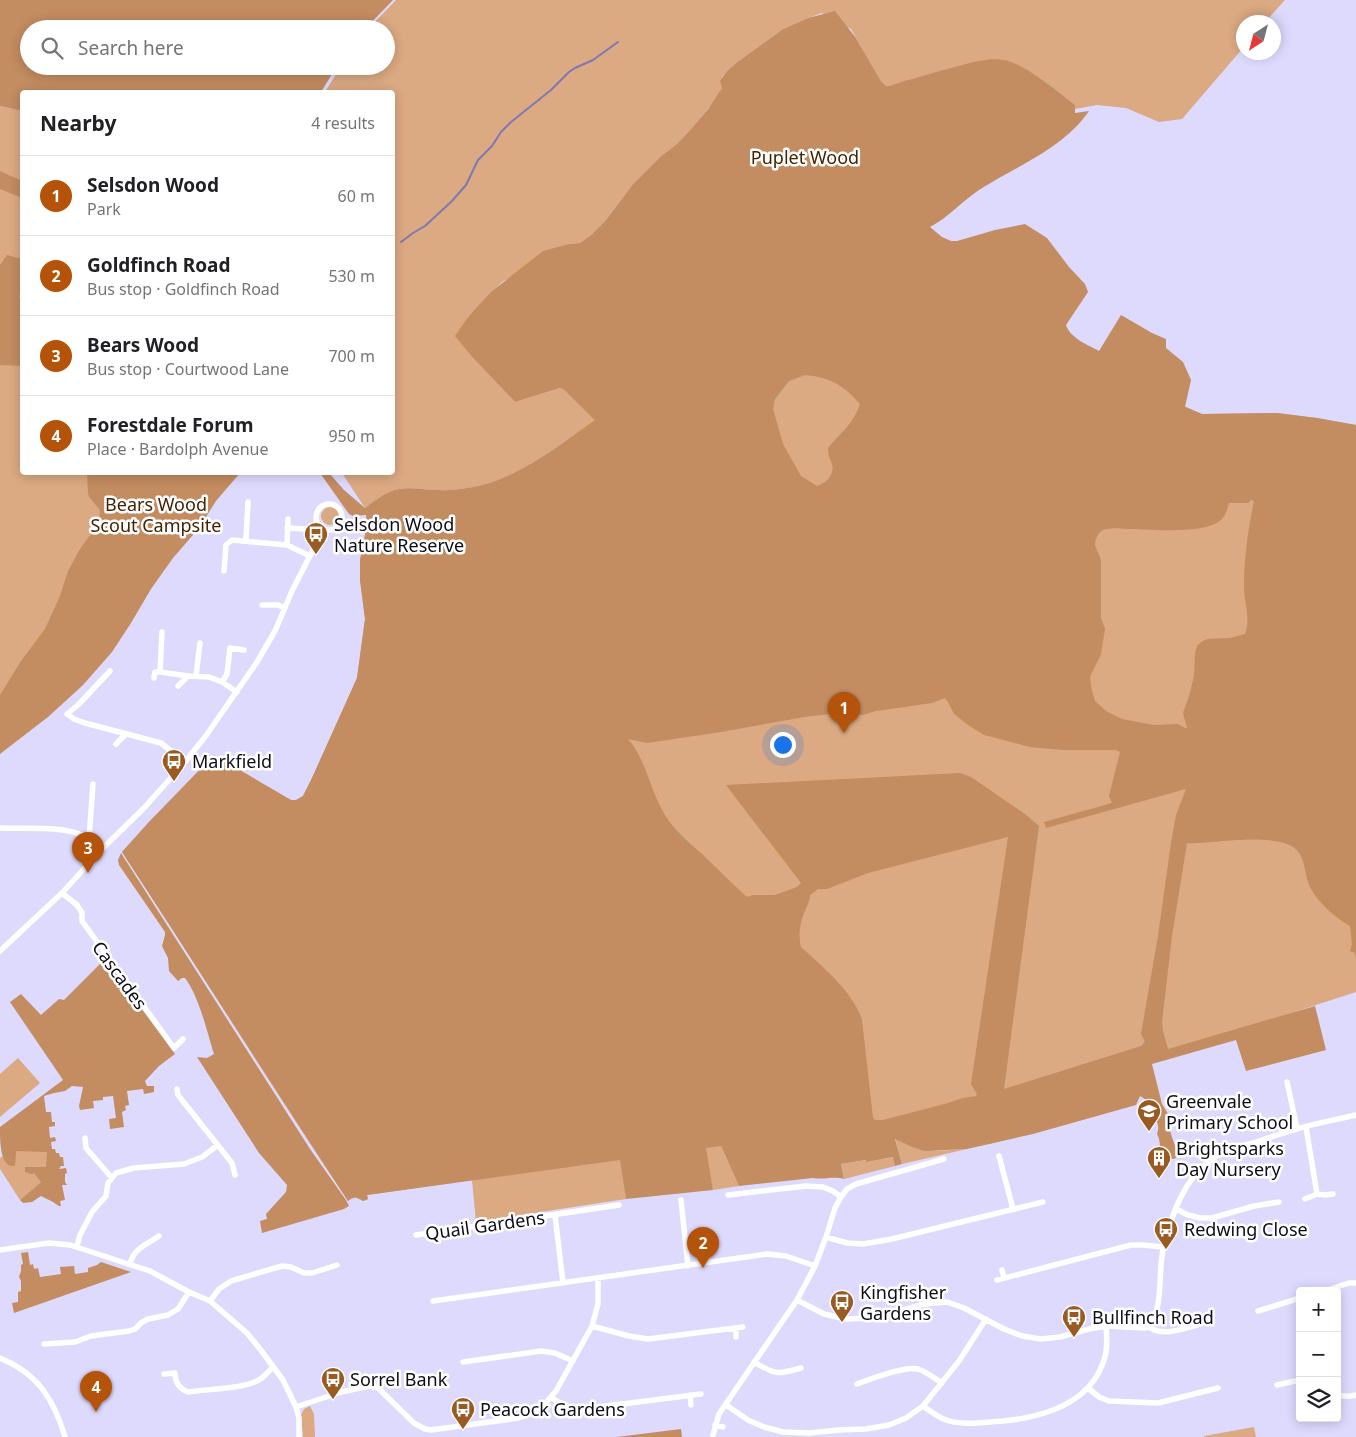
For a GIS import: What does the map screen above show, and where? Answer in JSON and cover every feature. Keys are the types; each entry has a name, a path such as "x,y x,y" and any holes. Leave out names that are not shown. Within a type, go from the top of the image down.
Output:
{"street":[{"path":"246,540 248,502"},
{"path":"327,504 337,506 342,515 340,524 331,529 324,528 316,519 319,509 327,504"},
{"path":"287,545 288,519"},
{"path":"287,528 306,529"},
{"path":"0,941 2,949 62,892 186,762 257,662 275,631 324,528"},
{"path":"224,571 226,545 232,540 287,545 310,556"},
{"path":"262,605 278,605 285,608"},
{"path":"160,672 162,632"},
{"path":"196,676 200,644"},
{"path":"222,682 227,674 230,648 244,650"},
{"path":"110,671 67,714 74,719 161,744 186,762"},
{"path":"154,678 155,672 209,677 222,682 237,692"},
{"path":"178,686 188,676"},
{"path":"116,744 126,734"},
{"path":"89,838 93,784"},
{"path":"0,828 70,832 89,838 101,850"},
{"name":"Cascades","path":"62,892 77,904 82,913 82,921 174,1048 183,1039"},
{"path":"1287,1082 1297,1128"},
{"path":"177,1089 178,1095 232,1163 235,1175"},
{"path":"1149,1327 1160,1294 1163,1247 1176,1209 1185,1188 1211,1160 1230,1151 1297,1128 1356,1115"},
{"path":"1306,1126 1317,1194"},
{"path":"85,1138 86,1148 112,1178"},
{"path":"77,1246 80,1235 92,1212 106,1196 108,1183 116,1174 134,1168 184,1164 202,1157 218,1145"},
{"path":"999,1156 1013,1209"},
{"path":"713,1435 719,1414 797,1300 814,1266 826,1237 834,1208 841,1196 847,1189 856,1184 944,1159"},
{"path":"728,1195 806,1186 822,1187 841,1196"},
{"path":"1305,1199 1317,1194 1333,1194"},
{"path":"681,1200 688,1266"},
{"path":"826,1237 847,1243 864,1244 892,1239 1043,1202"},
{"path":"1176,1209 1188,1215 1212,1218 1254,1206 1279,1202"},
{"name":"Quail Gardens","path":"416,1235 619,1205"},
{"name":"Quail Gardens","path":"555,1215 563,1283"},
{"path":"130,1264 132,1256 138,1249 158,1236"},
{"path":"0,1250 50,1243 77,1246 150,1271 210,1301 247,1333 283,1380 296,1407 299,1418 299,1437"},
{"path":"997,1280 1131,1245 1163,1247"},
{"path":"433,1301 767,1254 786,1256 814,1266"},
{"path":"210,1301 219,1289 231,1281 282,1266 312,1273 337,1265"},
{"path":"1002,1270 1004,1278"},
{"path":"296,1407 341,1392 369,1386 378,1388 420,1427 431,1430 518,1418 530,1414 542,1406 556,1391 592,1326 598,1304 598,1279"},
{"path":"1336,1287 1356,1283"},
{"path":"44,1344 75,1342 91,1336 129,1331 148,1319 168,1315 178,1309 189,1292"},
{"path":"1258,1311 1296,1299"},
{"path":"797,1300 824,1314 846,1319 874,1318 924,1304 946,1302 964,1308 1004,1329 1022,1336 1041,1339 1060,1337 1106,1326 1149,1327 1165,1332 1197,1325"},
{"path":"726,1405 748,1420 783,1432 809,1433 866,1429 888,1425 906,1418 923,1406 959,1361 986,1319"},
{"path":"592,1326 648,1339 743,1326"},
{"path":"923,1406 946,1420 984,1423 1040,1415 1055,1410 1067,1404 1088,1388 1100,1371 1105,1359 1107,1344 1106,1326"},
{"path":"736,1328 736,1337"},
{"path":"463,1362 541,1351 555,1353 572,1360"},
{"path":"0,1358 16,1365 33,1378 43,1390 58,1416 65,1437"},
{"path":"754,1362 770,1371 781,1374 795,1373 801,1368"},
{"path":"164,1374 175,1373 180,1388 188,1392 251,1383 260,1380 274,1367"},
{"path":"857,1384 902,1370 915,1368 924,1371 942,1383"},
{"path":"1277,1385 1296,1381"},
{"path":"1088,1388 1109,1401 1158,1404 1218,1388"},
{"path":"551,1397 569,1409 575,1410 701,1394"},
{"path":"690,1395 691,1405"},
{"path":"1341,1396 1350,1397 1356,1395"},
{"path":"715,1424 723,1427"}],"shaded area":[{"path":"396,0 1285,0 1271,15 1236,15 1236,56 1182,119 1159,122 1126,108 1097,105 1075,109 1075,105 1047,84 1003,60 990,60 969,64 886,86 881,81 851,29 822,13 783,29 726,72 722,77 722,88 717,98 677,144 661,156 633,184 606,220 591,235 580,243 569,244 502,282 468,317 456,336 473,358 515,402 560,388 596,420 542,457 513,474 498,480 456,490 411,488 394,490 365,508 343,475 395,475 395,90 326,90 335,75 395,75 395,20 377,20"},
{"path":"0,106 20,111 20,475 105,475 109,505 0,726"},
{"path":"773,338 1155,393 1202,414 1277,413 1356,425 1356,992 1248,1027 940,1113 721,1146 739,1186 713,1190 705,1148 621,1160 626,1199 476,1222 472,1180 367,1195 368,1199 363,1201 355,1197 348,1201 122,852 214,755 291,800 296,800 303,796 357,678 365,619 360,580 360,560 366,529 432,516"},
{"path":"330,507 336,510 339,516 336,522 330,525 324,522 321,516 324,510"},
{"path":"18,1058 40,1083 0,1117 0,1074"},
{"path":"35,1131 60,1166 20,1200 0,1169 0,1158"},
{"path":"895,1138 913,1147 922,1149 938,1151 967,1149 902,1164"},
{"path":"894,1157 895,1166 844,1179 841,1164"},
{"path":"310,1406 314,1414 315,1437 303,1437 301,1415 304,1409"},
{"path":"1254,1427 1256,1437 1204,1437 1204,1436"}],"green space":[{"path":"0,0 393,0 374,20 20,20 20,75 331,75 322,90 20,90 20,111 0,106"},
{"name":"Puplet Wood","path":"835,11 856,38 881,81 886,86 977,61 997,59 1022,67 1051,86 1075,105 1075,113 1089,111 1066,136 1053,146 979,190 930,227 942,237 951,241 1025,224 1047,238 1069,267 1085,284 1088,292 1066,325 1071,334 1099,351 1121,315 1166,339 1166,348 1183,362 1191,380 1185,407 1202,414 1277,413 1356,425 1356,959 1355,953 1350,951 1352,944 1350,926 1340,920 1316,897 1309,885 1302,859 1294,848 1279,842 1261,840 1187,843 1172,936 1162,1022 1168,1049 1315,1006 1326,1050 1246,1071 1236,1040 1152,1064 1162,1104 1170,1117 1170,1121 1166,1126 1167,1130 1170,1129 1176,1151 1177,1157 1174,1159 1163,1155 1161,1152 1157,1134 1158,1124 1152,1107 1140,1096 1136,1105 1033,1134 967,1149 925,1151 895,1139 902,1164 895,1166 893,1157 841,1164 844,1179 813,1178 739,1186 721,1146 706,1148 713,1190 626,1199 620,1160 367,1195 368,1199 363,1201 352,1198 348,1201 122,852 214,755 291,800 296,800 303,796 357,678 365,619 360,580 360,560 367,526 366,515 353,516 349,514 321,475 331,475 344,490 365,508 394,490 411,488 456,490 482,485 513,474 527,466 595,420 560,388 515,402 455,336 468,317 491,292 543,251 580,243 591,235 606,220 633,184 661,156 677,144 709,108 722,88 720,81 726,72 783,29 808,18","holes":["805,375 829,380 843,387 860,404 850,423 828,448 833,468 832,472 824,483 817,486 801,476 783,444 773,409 775,399 789,381","1251,500 1254,501 1248,533 1244,587 1247,629 1245,634 1230,638 1207,639 1197,646 1194,675 1183,713 1187,728 1178,724 1154,725 1122,719 1106,711 1095,701 1090,677 1101,654 1105,629 1101,618 1101,561 1095,543 1101,531 1111,529 1175,530 1202,528 1213,525 1221,520 1229,503 1248,503","945,698 954,714 984,735 1030,747 1063,750 1116,750 1120,752 1109,796 1112,803 1044,822 1046,828 1186,789 1176,815 1171,843 1158,936 1141,1034 1145,1042 1141,1046 1004,1089 1039,826 1025,814 971,777 960,773 726,785 801,883 797,887 775,895 753,895 747,897 682,836 669,821 655,796 644,766 628,739 647,743 804,717 840,713 863,715 876,711 932,703","1008,837 971,1084 977,1094 976,1096 883,1120 875,1120 873,1118 862,1020 858,1010 836,980 801,947 800,929 810,895 818,889 827,889 868,873"]},
{"path":"0,171 20,180 20,197 0,189"},
{"path":"7,255 20,258 20,366 0,365 0,265"},
{"name":"Bears Wood Scout Campsite","path":"87,475 238,475 216,501 199,528 173,558 151,589 112,652 83,685 48,717 0,754 0,695 21,661 45,629 60,596 68,571 80,549 99,523 100,510 88,493"},
{"path":"121,853 310,1149 349,1206 262,1233 260,1221 267,1219 266,1214 286,1192 287,1185 259,1153 197,1057 207,1058 214,1054 198,1004 185,978 178,981 169,971 168,958 162,946 165,932 119,865 118,860"},
{"path":"105,959 175,1054 159,1066 145,1081 147,1086 154,1086 154,1092 144,1094 143,1089 127,1091 129,1105 125,1106 126,1110 122,1112 124,1127 110,1129 109,1119 116,1118 113,1096 93,1101 94,1108 80,1110 79,1106 83,1087 72,1086 65,1091 44,1096 46,1112 51,1112 52,1122 55,1122 55,1126 49,1127 50,1138 55,1137 56,1141 51,1142 52,1149 59,1153 60,1157 63,1157 64,1166 61,1166 59,1169 66,1168 65,1182 67,1185 62,1185 65,1200 60,1201 61,1206 59,1206 41,1196 32,1202 23,1203 20,1200 41,1182 34,1173 25,1172 25,1167 46,1167 47,1152 16,1151 15,1166 10,1166 6,1163 2,1153 0,1127 63,1080 10,1002 21,994 41,1015 59,999 64,1000"},
{"path":"28,1252 30,1265 33,1264 34,1269 38,1268 40,1277 61,1274 60,1267 74,1266 75,1274 88,1272 88,1268 101,1262 131,1272 14,1313 12,1303 18,1302 18,1292 21,1291 19,1277 21,1265 23,1264 21,1253"},
{"path":"681,1429 682,1437 617,1437"}],"waterway":[{"path":"401,242 425,226 452,201 466,185 478,160 511,122 551,90 569,72 593,60 618,42"}],"place":[{"name":"Selsdon Wood Nature Reserve","path":"316,555"},
{"name":"Selsdon Wood","path":"844,733"},
{"name":"Markfield","path":"174,782"},
{"name":"Bears Wood","path":"88,873"},
{"name":"Greenvale Primary School","path":"1149,1132"},
{"name":"Brightsparks Day Nursery","path":"1159,1179"},
{"name":"Redwing Close","path":"1166,1250"},
{"name":"Goldfinch Road","path":"703,1268"},
{"name":"Kingfisher Gardens","path":"842,1323"},
{"name":"Bullfinch Road","path":"1074,1338"},
{"name":"Sorrel Bank","path":"333,1400"},
{"name":"Forestdale Forum","path":"96,1412"},
{"name":"Peacock Gardens","path":"463,1430"}]}
